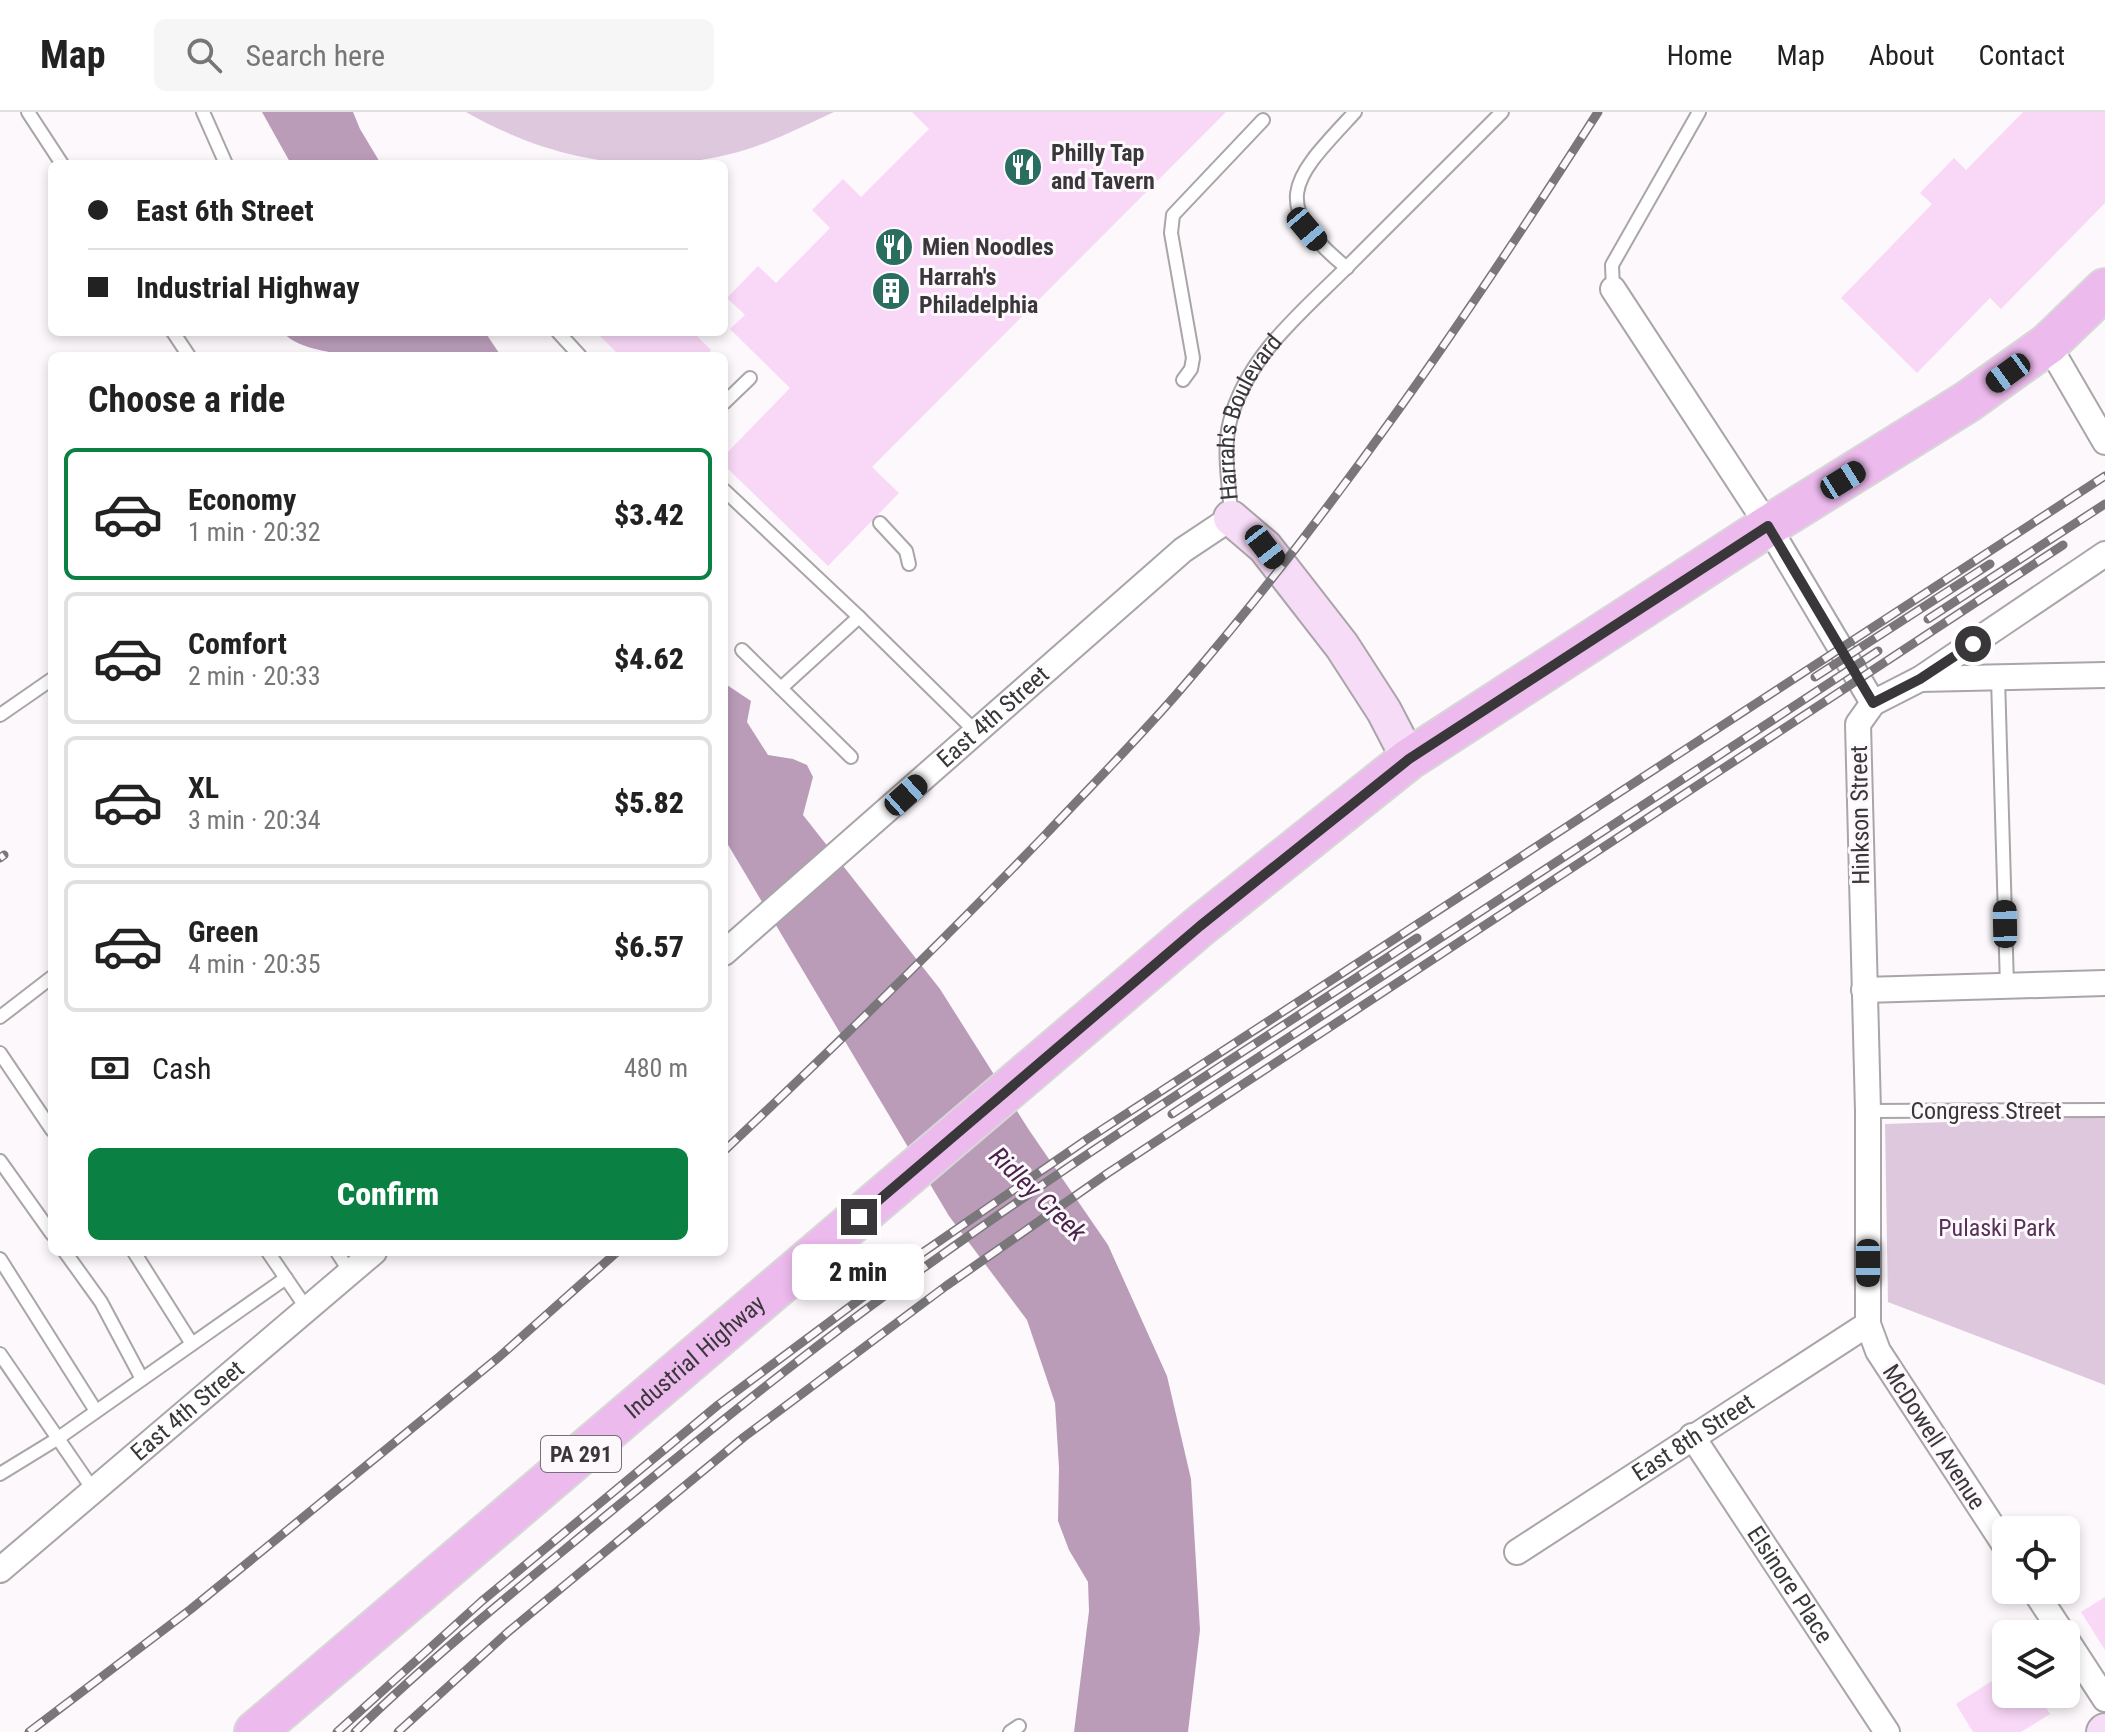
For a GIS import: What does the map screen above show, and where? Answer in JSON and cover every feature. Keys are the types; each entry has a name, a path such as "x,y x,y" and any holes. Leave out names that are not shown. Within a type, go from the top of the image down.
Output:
{"main road":[{"name":"PA 291","path":"1409,759 1768,526 1967,402 2048,344 2105,289"},
{"name":"Industrial Highway","path":"255,1732 1200,926 1409,759"}],"street":[{"path":"1613,289 1768,526 1873,703 1920,679 2105,554"},
{"path":"2048,344 2105,442"},
{"name":"East 4th Street","path":"728,949 1183,550 1231,518"},
{"name":"Harrah's Boulevard","path":"1231,518 1265,547 1342,646 1384,711 1409,759"},
{"path":"1920,679 2105,675"},
{"name":"Hinkson Street","path":"1868,1324 1868,1111 1858,724 1873,703"},
{"path":"1864,990 2105,983"},
{"name":"East 4th Street","path":"0,1570 307,1309 344,1262"},
{"name":"East 8th Street","path":"1517,1552 1868,1324"},
{"name":"McDowell Avenue","path":"1868,1324 1878,1351 1992,1526"},
{"name":"Elsinore Place","path":"1692,1436 1887,1732"},
{"path":"2080,1661 2105,1699"}],"lane":[{"path":"28,112 59,160"},
{"path":"203,112 224,160"},
{"path":"1347,268 1322,247 1307,229 1299,214 1297,184 1314,156 1355,112"},
{"name":"Harrah's Boulevard","path":"1231,518 1226,454 1229,424 1240,392 1255,366 1291,321 1502,112"},
{"path":"1613,289 1612,265 1699,112"},
{"path":"1183,380 1191,369 1193,358 1171,233 1173,215 1263,120"},
{"path":"562,336 576,352"},
{"path":"728,399 750,378"},
{"path":"728,494 976,732"},
{"path":"880,523 906,551 909,564"},
{"path":"781,688 859,617"},
{"path":"742,650 851,757"},
{"path":"1998,678 2007,986"},
{"path":"0,715 48,682"},
{"path":"0,1017 48,980"},
{"path":"0,1053 48,1124"},
{"name":"Congress Street","path":"1868,1111 2105,1110"},
{"path":"0,1161 48,1228"},
{"path":"68,1256 101,1302 142,1379"},
{"path":"137,1256 192,1344"},
{"path":"271,1256 307,1309"},
{"path":"0,1259 96,1411"},
{"path":"0,1474 57,1439 286,1278"},
{"path":"0,1354 94,1491"}],"green space":[{"path":"466,112 834,112 750,148 703,160 598,160 564,153 498,129"},
{"name":"Pulaski Park","path":"2105,1117 2105,1385 1888,1302 1885,1124"}],"water":[{"path":"262,112 353,112 379,160 289,160"},
{"path":"288,336 488,336 498,352 330,352 298,343"},
{"name":"Ridley Creek","path":"728,686 751,701 747,722 768,755 807,765 813,777 803,815 940,989 1029,1130 1108,1245 1167,1376 1191,1479 1200,1630 1188,1732 1074,1732 1089,1611 1088,1582 1069,1550 1058,1521 1055,1403 1027,1320 949,1216 728,845"}],"building":[{"name":"Harrah's Philadelphia","path":"912,112 1226,112 872,467 899,493 828,566 728,469 728,452 790,388 730,329 745,315 728,297 758,266 776,283 830,228 812,210 843,179 861,197 929,129"},
{"path":"2023,112 2105,112 2105,203 2001,309 1990,298 1917,373 1841,298 1932,204 1920,193 1954,158 1966,170"},
{"path":"600,336 697,336 711,350 709,352 616,352"},
{"path":"2105,1597 2105,1650 2081,1612"},
{"path":"1992,1681 1992,1708 2046,1708 2050,1714 2021,1732 1973,1732 1956,1704"}],"railway":[{"path":"728,1147 967,915 1181,689 1348,480 1451,335 1598,112"},
{"path":"337,1732 482,1601 718,1405 922,1253 1086,1140 2105,476"},
{"path":"1928,619 2105,504"},
{"path":"398,1732 508,1632 744,1437 946,1286 1108,1173 2063,545"},
{"path":"1815,677 1990,564"},
{"path":"1172,1114 1878,651"},
{"path":"0,858 4,855"},
{"path":"355,1732 412,1678 502,1602 717,1425 843,1327 1049,1180 1417,938"},
{"path":"29,1732 191,1609 499,1357 613,1256"}],"place":[{"name":"Philly Tap and Tavern","path":"1023,167"},
{"name":"Mien Noodles","path":"894,247"},
{"name":"Harrah's Philadelphia","path":"891,291"}],"route":[{"path":"859,1217 1200,926 1409,759 1768,526 1873,703 1920,679 1973,644"}]}
